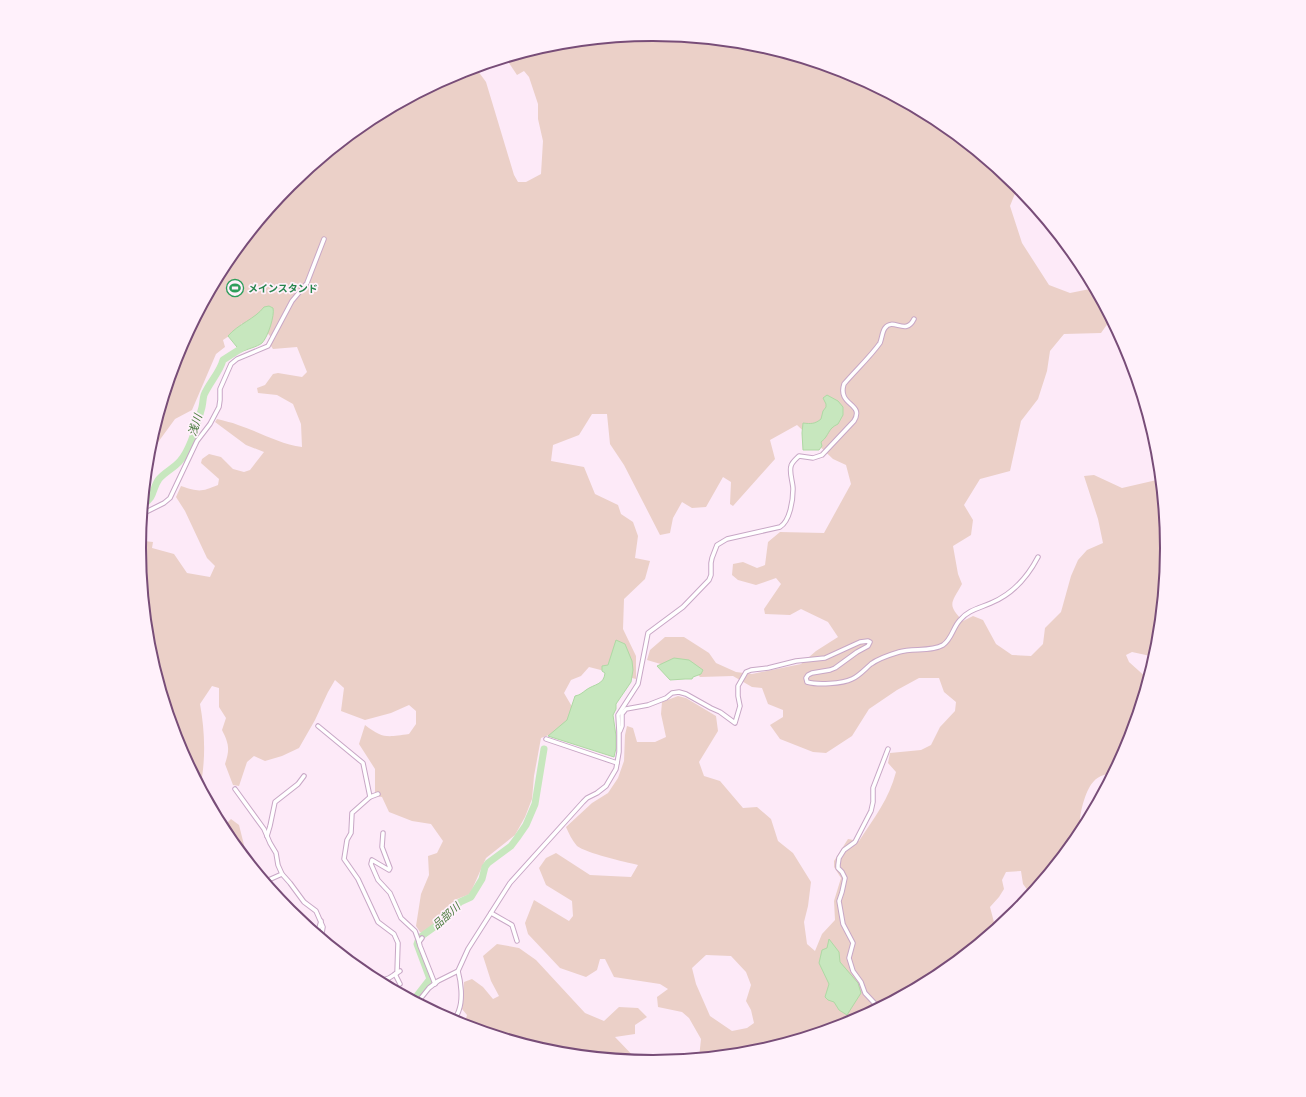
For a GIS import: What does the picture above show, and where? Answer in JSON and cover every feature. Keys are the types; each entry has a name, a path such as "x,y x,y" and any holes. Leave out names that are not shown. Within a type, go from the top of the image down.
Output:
{"street":[{"path":"147,511 164,503 170,498 197,441 210,424 219,407 220,389 232,364 237,359 268,346 292,301 307,283 324,239"},
{"path":"420,999 429,988 458,971 468,949 510,882 583,802 606,786 612,777 619,752 618,715 638,684 648,634 683,607 709,580 712,575 712,558 717,545 728,539 783,525 786,521 792,498 793,489 790,468 793,462 799,456 813,458 822,455 854,420 857,415 856,410 846,401 843,395 842,390 844,384 880,343 884,328 892,324 907,327 912,324 914,319"},
{"path":"619,732 622,726 622,714 626,709 648,705 666,698 672,693 680,692 720,712 736,723 740,706 738,686 742,677 750,670 768,668 796,661 826,658 860,642 870,642 868,646 835,668 812,673 806,678 807,682 813,683 840,682 850,680 874,662 888,655 900,651 938,647 945,644 949,639 960,619 974,609 1004,598 1013,590 1027,576 1038,557"},
{"path":"318,726 363,763 370,797"},
{"path":"546,739 617,763"},
{"path":"874,1005 865,993 861,982 853,970 849,958 853,942 843,924 839,901 845,878 838,868 838,864 839,858 844,850 855,842 871,811 873,802 873,788 888,749"},
{"path":"267,836 275,802 294,787 304,776"},
{"path":"235,789 264,829 276,853 278,865 282,874 304,902 316,911 323,927 322,933"},
{"path":"378,794 370,797 352,813 351,833 347,840 344,859 358,879 378,922 394,934 398,943 397,973 400,984"},
{"path":"383,832 382,847 390,868 389,870 372,860 371,864 378,880 390,893 401,918 414,931 435,984"},
{"path":"269,880 282,874"},
{"path":"491,913 512,925 517,941"},
{"path":"318,930 321,921"},
{"path":"419,942 422,938"},
{"path":"456,1016 461,999 458,971"},
{"path":"385,979 397,973"}],"shaded area":[{"path":"620,42 686,42 719,45 784,58 847,80 877,93 907,109 962,146 988,167 1015,193 1010,206 1022,243 1049,285 1070,293 1089,289 1108,324 1101,333 1064,334 1050,351 1047,371 1038,399 1021,421 1010,471 980,479 964,505 973,520 971,535 953,546 958,574 962,584 952,604 955,611 963,621 973,616 983,620 996,644 1012,655 1031,656 1043,644 1045,628 1061,612 1071,576 1078,560 1087,550 1103,543 1098,519 1084,476 1094,475 1122,488 1156,480 1160,548 1159,582 1151,648 1149,656 1132,652 1126,655 1129,662 1144,676 1134,712 1107,774 1096,779 1086,795 1082,806 1080,822 1075,830 1056,857 1028,891 1023,884 1021,871 1006,872 1002,880 1004,889 990,907 994,924 962,951 907,988 877,1004 816,1029 784,1039 719,1052 699,1054 701,1039 689,1018 682,1012 658,1007 657,997 668,989 660,984 614,977 605,959 600,959 597,970 586,977 560,968 528,934 525,923 534,900 569,921 573,916 572,901 546,885 539,868 546,858 556,853 590,875 631,877 638,865 588,852 582,849 575,844 566,827 592,803 608,793 618,778 624,761 625,735 627,726 633,728 637,742 655,742 666,737 661,714 662,702 678,696 686,698 716,716 718,731 699,762 704,776 720,781 743,808 757,807 771,819 778,841 793,853 811,882 804,922 807,944 815,951 822,934 835,920 834,901 841,878 834,867 834,861 848,839 859,841 885,800 896,772 888,763 890,753 921,750 931,745 940,727 955,711 956,702 944,692 939,678 919,678 897,690 869,709 852,736 826,753 813,752 780,739 770,725 783,717 783,710 768,704 762,688 752,687 733,676 700,677 690,666 664,665 647,660 650,650 665,637 684,637 709,653 716,663 736,672 752,674 801,664 816,651 838,637 828,622 801,609 790,615 765,614 764,609 781,584 776,578 756,585 738,580 732,575 733,564 743,562 757,568 765,565 768,542 780,532 824,533 851,484 846,465 833,459 797,425 770,440 775,459 733,506 730,504 731,482 723,477 706,507 692,508 682,502 673,518 670,533 660,535 624,465 610,444 607,414 592,414 579,435 553,445 551,461 584,467 595,494 618,505 621,514 633,522 638,536 635,558 650,561 645,579 624,599 623,629 636,656 636,679 589,667 581,676 571,680 564,693 574,710 569,722 554,733 541,738 534,776 532,799 525,817 515,835 486,858 470,894 457,899 439,920 427,929 425,934 420,932 416,926 421,894 429,875 428,856 437,853 443,841 431,824 412,821 389,812 382,797 375,796 375,769 359,744 365,725 381,735 395,736 409,734 416,724 416,711 409,705 391,713 365,720 341,711 344,688 335,680 299,748 282,756 265,761 254,756 247,762 239,786 233,785 225,764 228,754 228,747 222,730 226,718 219,707 219,688 212,686 200,704 204,746 202,780 184,743 172,712 163,680 155,648 150,615 147,582 146,541 153,542 152,548 174,554 187,573 210,577 215,566 207,558 185,511 176,497 181,486 200,490 218,485 219,479 201,463 202,459 209,454 221,457 233,469 244,472 250,470 264,452 246,445 215,422 217,419 235,424 277,441 302,447 301,424 293,404 277,395 258,393 257,388 265,385 273,374 278,373 302,377 307,372 297,347 273,349 271,346 270,336 265,330 240,336 242,323 238,330 223,340 225,347 216,354 192,410 175,419 156,445 172,385 184,354 213,295 250,240 271,214 318,167 344,146 399,109 429,93 479,72 486,82 514,175 518,182 526,182 541,174 543,141 538,119 538,104 529,77 524,71 517,75 508,62 522,58 587,45","holes":["706,955 731,956 746,972 751,985 746,1001 751,1010 754,1023 747,1028 732,1031 710,1016 696,984 692,968"]},
{"path":"269,306 273,308 273,316 269,331 264,340 257,346 241,352 228,336 256,315 264,307"},
{"path":"827,395 838,401 843,407 843,415 838,424 830,430 821,442 822,446 819,450 803,450 803,423 813,423 821,419 823,411 826,407 823,398"},
{"path":"616,640 625,644 632,661 633,670 631,682 616,704 616,709 613,715 616,736 614,757 548,736 567,720 575,696 603,680 605,673 602,671 602,666 608,665"},
{"path":"674,658 689,660 703,670 701,674 693,677 692,679 670,680 657,666"},
{"path":"231,819 239,825 245,850 231,830 227,823"},
{"path":"829,939 839,952 840,962 858,983 861,993 847,1015 839,1010 834,1002 825,997 829,984 819,963 822,950 827,948"},
{"path":"497,944 519,948 536,960 585,1013 604,1021 619,1007 638,1008 647,1017 635,1025 635,1034 615,1037 633,1055 587,1052 554,1046 522,1039 466,1020 467,1015 462,1009 464,982 472,979 483,987 493,999 499,996 491,981 483,956"}],"waterway":[{"name":"浅川","path":"148,501 159,479 178,463 188,450 196,428 204,395 223,360 245,346"},
{"name":"品部川","path":"416,997 430,979 417,944 419,938 440,923 460,902 471,897 482,879 485,867 488,863 511,846 526,825 535,804 544,749"}],"place":[{"name":"メインスタンド","path":"235,288"}]}
